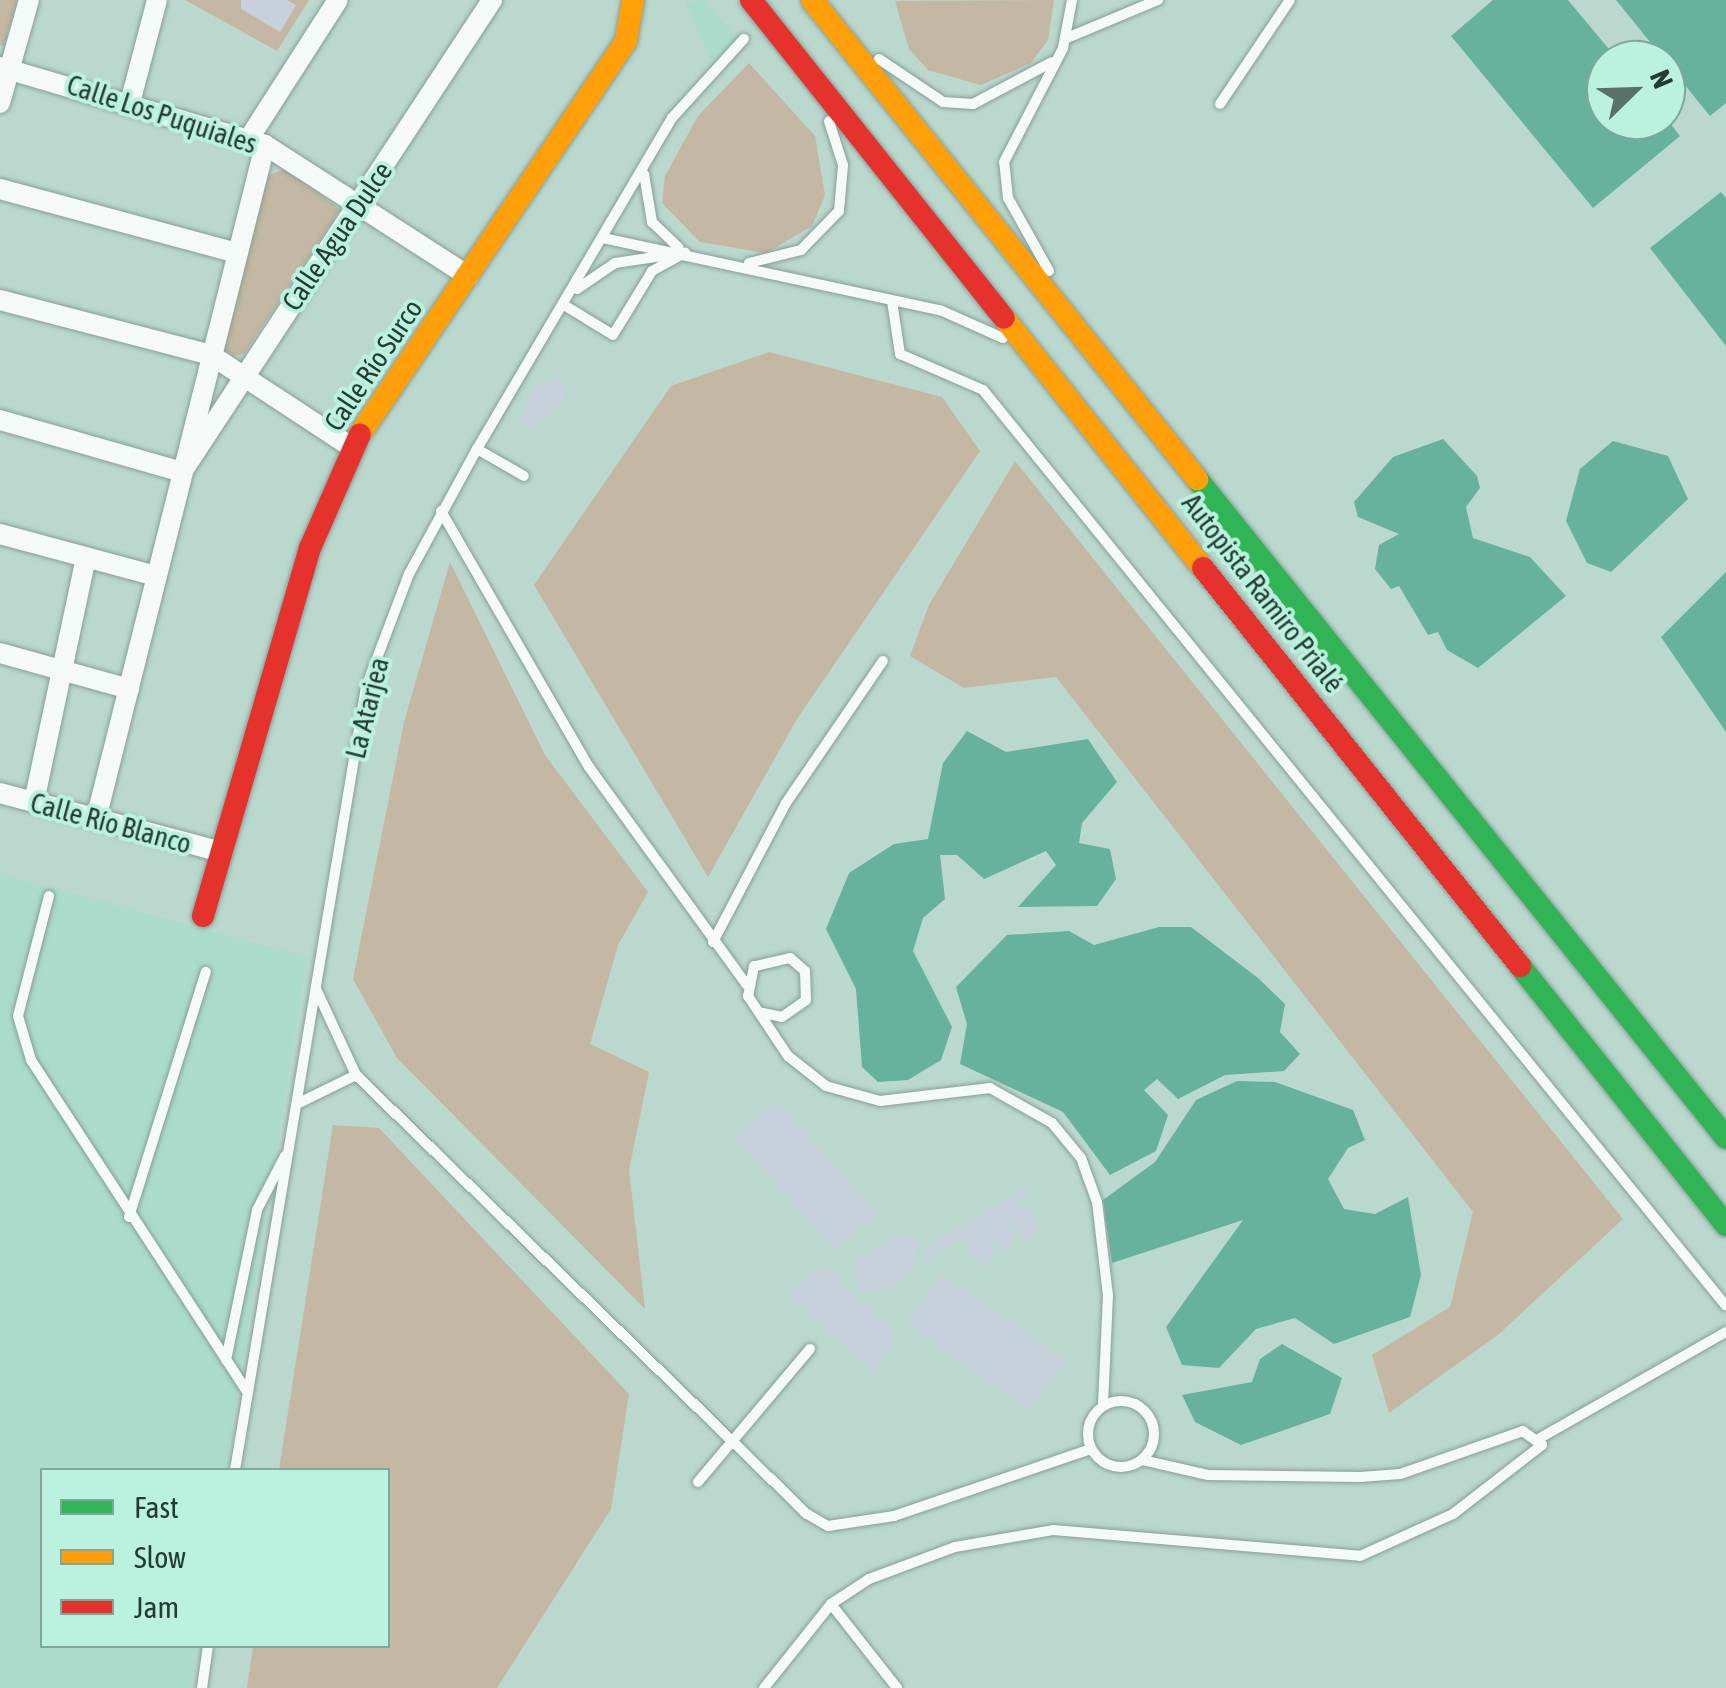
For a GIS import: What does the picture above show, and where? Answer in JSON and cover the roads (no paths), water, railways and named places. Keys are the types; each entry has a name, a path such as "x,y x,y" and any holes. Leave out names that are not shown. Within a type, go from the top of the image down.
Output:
{"main road":[{"name":"Calle Río Surco","path":"203,916 310,548 351,447 626,41 633,0"},
{"name":"Autopista Ramiro Prialé","path":"751,0 1726,1225"},
{"name":"Autopista Ramiro Prialé","path":"812,0 1726,1138"}],"street":[{"path":"0,104 5,68 29,0"},
{"path":"131,100 157,0"},
{"name":"Calle Agua Dulce","path":"96,819 237,253 256,142 338,0"},
{"name":"Calle Agua Dulce","path":"182,472 242,375 360,206 492,0"},
{"name":"Calle Los Puquiales","path":"5,68 131,100 256,142 468,276"},
{"path":"0,189 237,253"},
{"path":"0,300 211,355 351,447"},
{"path":"0,420 182,472"},
{"path":"0,534 156,576"},
{"path":"34,802 86,557"},
{"path":"0,653 130,689"},
{"name":"Calle Río Blanco","path":"0,793 222,852"}],"lane":[{"path":"1072,0 1067,38 1016,128 1005,180 1096,354"},
{"path":"1067,38 1158,0"},
{"path":"1220,104 1286,5 1272,0"},
{"path":"831,25 943,102 996,98 1057,58"},
{"name":"La Atarjea","path":"235,1468 366,687 441,511 646,163 690,96 744,39"},
{"path":"740,264 813,242 844,197 839,148 794,54"},
{"path":"646,163 652,222 686,252"},
{"path":"603,238 740,264 978,324 1042,363"},
{"path":"686,252 652,271 612,335 567,300 615,263 686,252"},
{"path":"892,300 900,354 982,390 1726,1306"},
{"path":"477,450 524,476"},
{"path":"441,511 589,768 746,985 788,1056 855,1097 990,1088 1052,1123 1081,1158 1097,1202 1108,1295 1103,1406 1089,1425 1091,1449 1114,1467 1142,1460 1208,1475 1400,1474 1523,1432 1540,1438 1726,1332"},
{"path":"713,942 786,803 883,661"},
{"path":"49,896 21,1032 129,1217 247,1391"},
{"path":"746,985 770,956 805,971 800,1008 762,1013"},
{"path":"129,1217 206,972"},
{"path":"315,984 324,1023 356,1075 727,1442 828,1526 964,1498 1091,1449"},
{"path":"298,1104 356,1075"},
{"path":"226,1360 257,1210 290,1147"},
{"path":"698,1482 727,1442 810,1349"},
{"path":"1103,1406 1143,1409 1154,1435 1142,1460"},
{"path":"764,1688 831,1604 868,1579 955,1547 1054,1530 1360,1556 1453,1514 1540,1452 1540,1438"},
{"path":"831,1604 897,1688"},
{"path":"202,1688 208,1648"}]}
